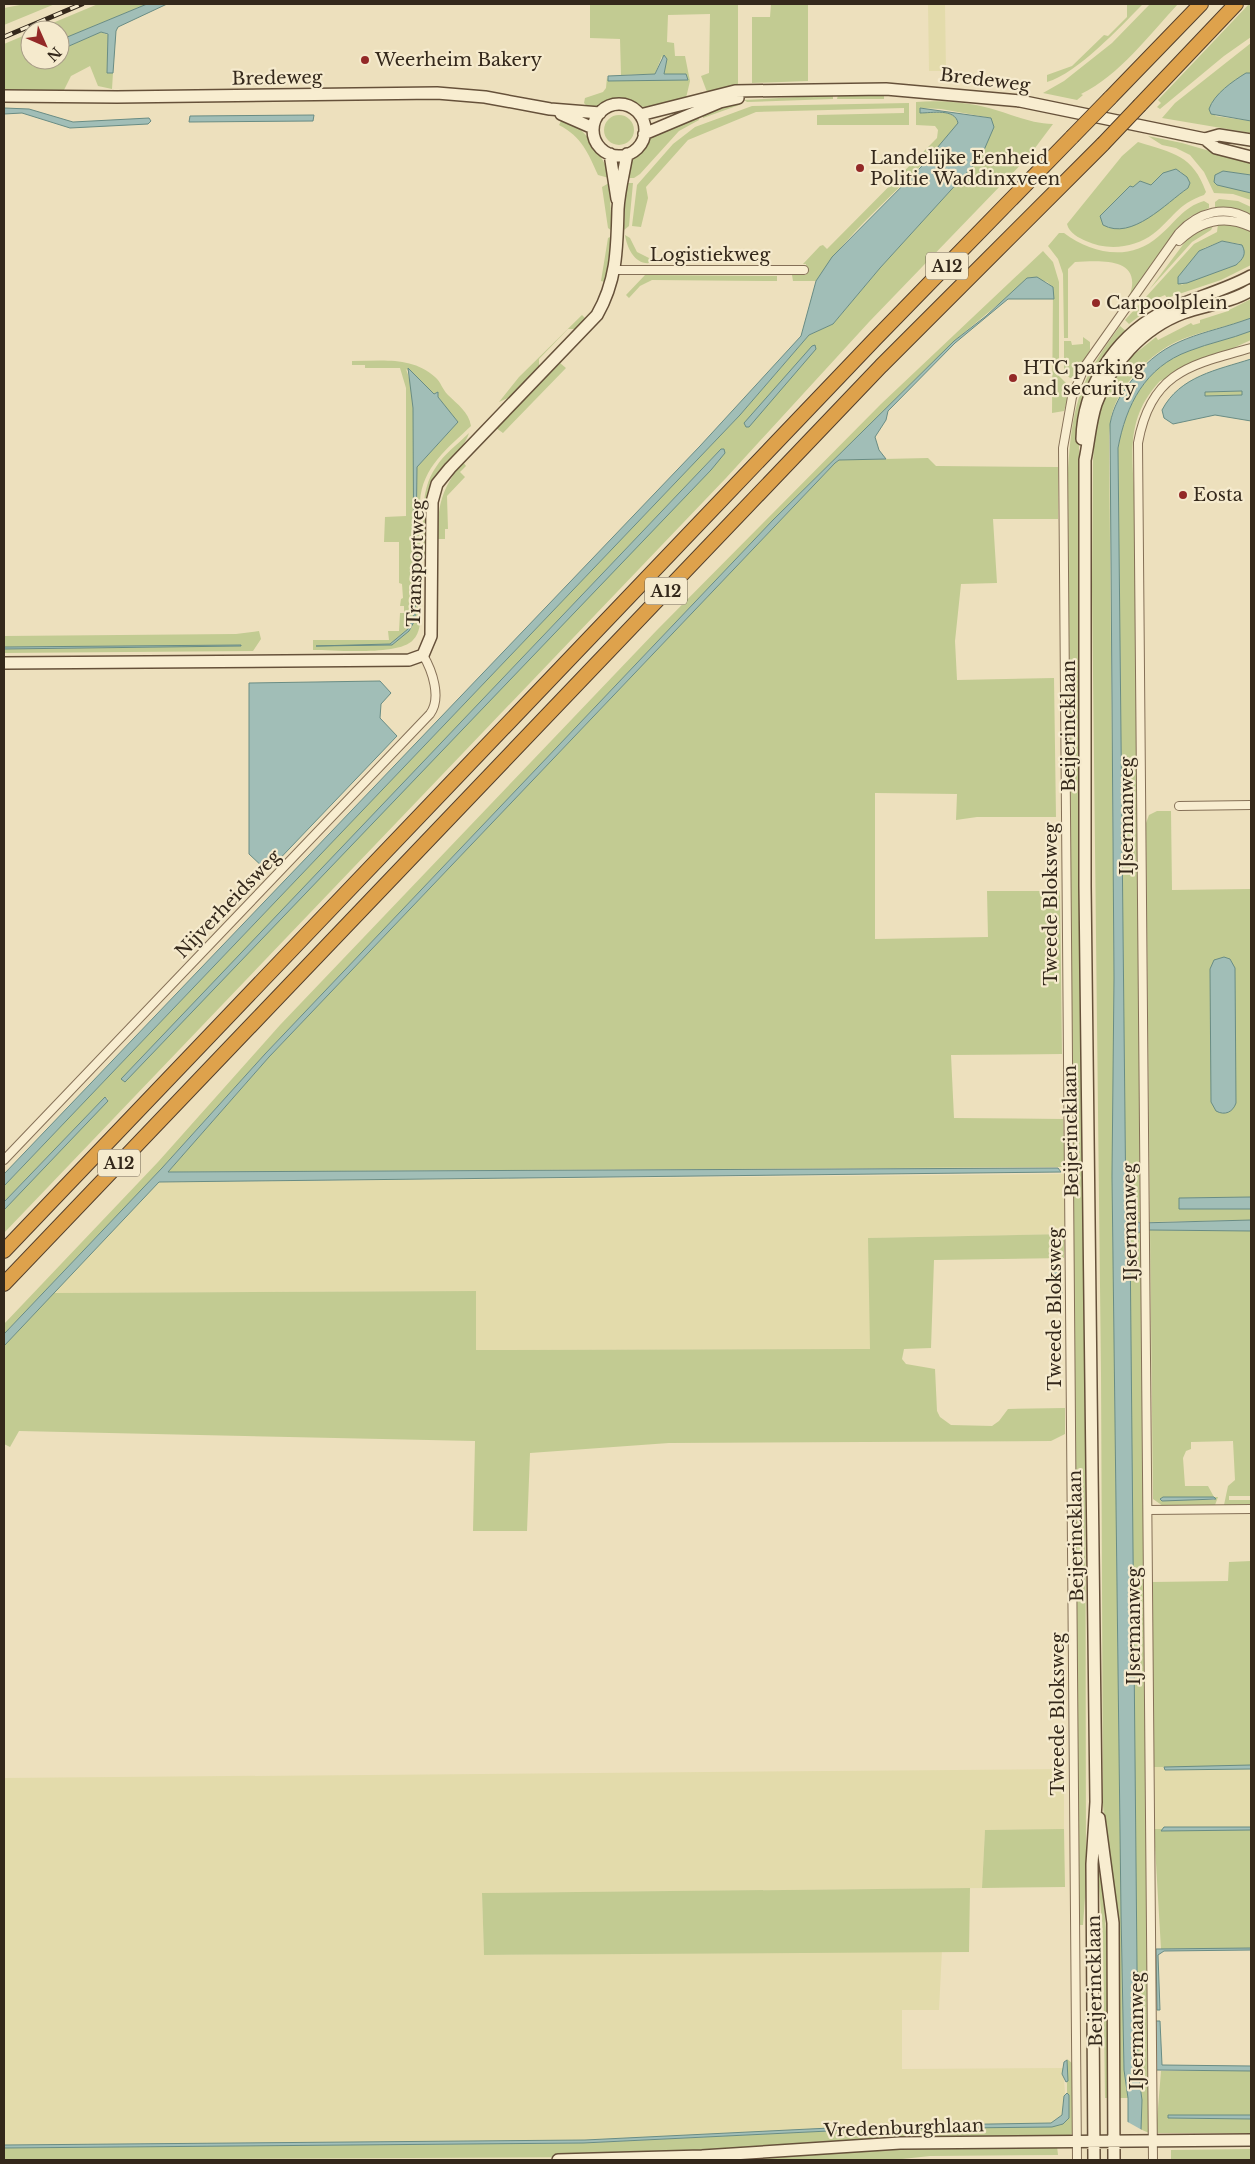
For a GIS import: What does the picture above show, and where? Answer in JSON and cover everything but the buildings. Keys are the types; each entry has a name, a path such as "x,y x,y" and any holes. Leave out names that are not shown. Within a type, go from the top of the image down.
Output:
{"highway":[{"name":"A12","path":"1175,31 1197,4"},
{"name":"A12","path":"4,1251 876,338 1201,4"},
{"name":"A12","path":"4,1284 881,366 1103,144 1236,4"}],"main road":[{"name":"Bredeweg","path":"640,116 734,91 886,88 985,96 1020,101 1205,139 1216,148 1251,157"},
{"name":"Bredeweg","path":"644,134 720,102 757,92"},
{"name":"Bredeweg","path":"4,96 126,97 437,94 485,97 550,109 600,113"},
{"path":"621,104 632,108 640,116 644,124 644,134 638,147 626,154 610,154 597,144 593,128 600,113 609,106 621,104"},
{"name":"Bredeweg","path":"550,109 593,128"},
{"name":"Bredeweg","path":"1205,139 1218,135 1251,140"},
{"name":"Transportweg","path":"610,154 618,207"},
{"name":"Transportweg","path":"423,655 431,636 432,502 438,484 450,468 597,315 611,286 615,270 618,207 626,154"},
{"name":"Beijerincklaan","path":"1086,460 1082,450 1086,408 1099,375 1118,348 1138,328 1158,315 1222,290 1251,276"},
{"name":"Beijerincklaan","path":"1094,2160 1092,1864 1096,1802 1086,886 1086,460 1096,403 1108,379 1138,340 1162,322 1183,313 1227,301 1251,290"},
{"path":"4,663 409,660 423,655"},
{"name":"Beijerincklaan","path":"1096,1802 1104,1845 1113,1923 1114,2160"},
{"name":"Vredenburghlaan","path":"558,2160 702,2156 900,2143 1251,2140"}],"street":[{"name":"Tweede Bloksweg","path":"1076,2160 1063,448 1072,397 1085,366 1187,225 1204,214 1214,212 1234,213 1251,220"},
{"name":"Tweede Bloksweg","path":"1170,249 1192,229 1204,223 1226,220 1251,227"},
{"name":"Logistiekweg","path":"615,270 804,270"},
{"name":"IJsermanweg","path":"1152,2160 1147,2141 1148,1510 1138,443 1146,410 1158,392 1168,382 1192,366 1251,348"},
{"name":"Nijverheidsweg","path":"4,1160 430,714 435,699 434,680 432,671 423,655"},
{"path":"1179,806 1251,805"},
{"path":"1148,1510 1251,1509"}],"shaded area":[{"path":"928,4 945,4 946,71 929,71"},
{"path":"1065,1174 1065,1234 869,1238 871,1349 476,1350 475,1291 54,1293 159,1182"},
{"path":"1153,1767 1251,1767 1251,1829 1154,1829"},
{"path":"1064,1769 1064,1829 985,1830 982,1888 482,1893 484,1955 942,1950 939,2010 902,2010 902,2069 1063,2068 1065,2093 1063,2114 1052,2123 871,2126 585,2140 4,2145 4,1778"}],"green space":[{"path":"25,4 55,4 4,25 4,8"},
{"path":"98,4 147,4 70,36 70,20 60,20"},
{"path":"590,4 738,4 738,84 707,92 701,76 709,73 710,14 668,15 667,42 674,43 675,56 685,56 690,81 686,98 647,108 620,100 609,101 595,108 589,108 584,103 585,98 603,92 606,88 607,77 608,80 686,74 664,75 662,56 655,74 621,75 620,39 590,38"},
{"path":"771,4 808,4 808,81 752,83 752,17 770,17"},
{"path":"1127,4 1143,4 1085,59 1059,77 1047,82 1047,75 1072,66 1104,35 1108,36 1127,17"},
{"path":"1150,4 1178,4 1133,54 1109,76 1081,94 1083,95 1077,100 1043,93 1064,81 1112,43"},
{"path":"1251,4 1251,37 1224,56 1160,109 1157,107 1161,103 1158,100"},
{"path":"101,32 108,35 107,73 113,73 112,89 98,86 90,66 71,76 63,92 4,91 4,44 20,37 20,70 70,70 70,46"},
{"path":"1251,43 1251,73 1246,73 1215,116 1251,121 1251,133 1162,118 1175,103"},
{"path":"833,95 833,99 747,102 744,100"},
{"path":"838,95 884,95 884,99 837,99"},
{"path":"741,101 742,104 703,118 702,114"},
{"path":"934,101 980,106 1029,121 1053,124 1029,156 869,322 726,478 4,1233 4,1210 108,1099 105,1097 4,1202 4,1186 740,415 809,335 833,324 880,268 981,157 991,118 941,109 920,108 920,113 948,113 956,118 958,123 923,163 848,239 816,281 793,281 792,275 806,275 806,264 803,264 820,246 823,245 827,249 937,138 938,130 935,126 916,125 916,102","holes":["721,449 121,1079 714,456"]},
{"path":"909,103 909,125 817,125 817,115 904,113 904,108 756,112 688,140 646,187 648,198 641,227 632,226 637,185 673,144 695,127 752,106"},
{"path":"619,115 625,116 633,124 633,136 625,144 619,145 613,144 605,136 604,130 605,124 613,116"},
{"path":"698,116 699,120 679,131 640,174 634,178 627,178 631,162 656,132"},
{"path":"562,119 577,127 587,136 603,161 609,178 598,175 579,140 559,125"},
{"path":"1148,136 1182,143 1251,163 1251,175 1223,171 1243,190 1251,193 1251,200 1233,194 1214,193 1204,172 1190,155 1176,148 1162,145"},
{"path":"1138,142 1162,149 1188,163 1195,170 1206,192 1204,195 1181,207 1146,239 1121,247 1103,246 1083,240 1070,230 1067,224 1122,156","holes":["1180,171 1190,183 1188,188 1141,221 1120,228 1108,228 1133,188 1151,185 1160,176"]},
{"path":"609,183 612,231 608,228 602,187"},
{"path":"626,183 633,183 629,226 624,230"},
{"path":"1219,199 1238,201 1251,207 1251,218 1232,209 1215,208 1215,202"},
{"path":"1204,201 1209,204 1209,208 1191,216 1181,225 1117,314 1131,291 1132,280 1129,272 1123,266 1114,263 1075,262 1068,269 1068,338 1064,338 1063,274 1058,259 1048,246 1059,233 1064,233 1087,246 1099,250 1124,252 1148,244 1190,207"},
{"path":"1214,224 1211,230 1192,242 1149,290 1188,238 1198,230"},
{"path":"1218,224 1236,224 1251,230 1251,265 1221,280 1167,298 1165,295 1158,298 1159,301 1129,324 1125,320 1194,244 1217,232","holes":["1222,241 1240,244 1236,265 1181,285 1204,248"]},
{"path":"625,235 630,238 637,252 653,260 650,263 640,261 633,255"},
{"path":"612,236 605,282 601,281 608,238"},
{"path":"1043,251 1053,262 1059,282 1059,376 1071,388 1064,411 1052,413 1053,287 1047,282 1031,277 954,341 773,520 265,1054 162,1168 4,1334 4,1324 158,1162 280,1025 657,630 881,404"},
{"path":"645,275 777,276 777,281 652,280 640,286 629,298 626,295"},
{"path":"1251,299 1251,318 1178,341 1148,361 1131,379 1118,399 1111,416 1109,436 1114,978 1112,1176 1121,1913 1124,2070 1128,2098 1120,2098 1117,1944 1103,1806 1101,1373 1092,586 1095,431 1106,390 1127,360 1156,337 1158,340 1191,323 1193,325 1200,323 1200,320 1225,312"},
{"path":"582,315 586,319 577,329 568,329 539,359 539,367 510,397 499,402 519,377"},
{"path":"1120,326 1127,332 1079,432 1085,1176 1086,1884 1083,1925 1079,1925 1068,474 1072,430 1080,395 1095,363"},
{"path":"1251,331 1251,340 1160,381 1142,406 1134,431 1132,459 1136,550 1140,1223 1126,1216 1118,448 1126,417 1132,403 1149,377 1160,367 1189,351"},
{"path":"1083,337 1090,342 1090,350 1075,377 1070,378 1064,372 1064,341 1071,341 1072,345 1083,344"},
{"path":"352,361 396,361 426,370 437,379 446,393 465,412 471,426 445,450 431,468 422,490 420,502 421,614 419,628 413,640 406,645 381,650 313,650 313,640 389,640 388,631 399,631 400,613 404,613 404,606 400,606 401,599 403,598 402,584 399,583 399,542 384,542 385,517 406,516 406,388 400,368 365,368 365,365 352,365","holes":["406,369 434,394 438,393 438,397 458,422 417,467 415,620 409,631 391,645 316,646 390,644 408,629 413,619 413,408 411,383"]},
{"path":"560,363 566,368 503,433 496,428"},
{"path":"1242,391 1243,395 1205,396 1205,392"},
{"path":"469,433 461,448 437,474 429,490 427,498 426,553 424,558 423,511 430,477 443,458"},
{"path":"928,458 936,466 1058,467 1058,519 993,519 997,583 961,584 955,641 957,680 1054,678 1056,817 977,817 956,820 957,794 875,793 875,939 988,937 987,891 1060,891 1062,1054 951,1055 954,1118 1063,1119 1065,1167 168,1172 269,1057 835,463 839,460"},
{"path":"463,462 466,466 460,472 465,477 447,496 448,529 445,529 445,539 437,539 438,516 445,489"},
{"path":"259,631 261,639 253,651 4,653 4,649 241,646 4,647 4,636 236,634"},
{"path":"1157,811 1171,811 1172,890 1251,889 1251,1197 1179,1198 1179,1209 1251,1209 1251,1220 1150,1222 1146,823 1149,815"},
{"path":"1150,1230 1251,1231 1251,1496 1229,1496 1229,1500 1251,1500 1251,1505 1224,1505 1228,1486 1235,1480 1233,1441 1191,1442 1191,1449 1186,1451 1183,1458 1185,1486 1208,1486 1214,1497 1163,1497 1161,1500 1214,1500 1215,1497 1218,1497 1215,1505 1163,1506 1153,1499"},
{"path":"1134,1231 1141,1231 1149,2133 1140,2129 1142,2100 1138,2070 1129,1273 1130,1237"},
{"path":"1065,1234 1064,1258 934,1260 931,1348 904,1349 902,1359 906,1364 935,1369 937,1411 940,1417 951,1425 992,1426 999,1421 1008,1409 1065,1408 1065,1434 1051,1441 669,1443 530,1453 527,1531 473,1531 475,1441 19,1431 10,1447 4,1444 4,1346 54,1293 476,1291 476,1350 870,1349 868,1238"},
{"path":"1251,1561 1251,1767 1153,1767 1152,1582 1228,1581 1229,1562"},
{"path":"1064,1829 1065,1887 982,1888 985,1830"},
{"path":"1154,1829 1251,1829 1251,1948 1161,1949"},
{"path":"1101,1843 1106,1931 1108,2098 1105,2098 1103,1936 1096,1850"},
{"path":"970,1888 969,1952 484,1955 482,1893"},
{"path":"1067,2059 1072,2063 1073,2133 1065,2138 595,2157 4,2160 4,2148 583,2143 870,2129 1061,2125 1067,2093"},
{"path":"1161,2071 1251,2071 1251,2115 1171,2115 1168,2118 1251,2119 1251,2133 1156,2133"},
{"path":"1057,2146 1058,2155 930,2156 893,2160 626,2160 852,2149"},
{"path":"1251,2149 1251,2159 1171,2159 1171,2150"}],"water":[{"path":"147,4 167,4 118,27 116,31 113,73 107,73 108,34 101,32 70,46 70,36"},
{"path":"664,55 667,59 664,74 686,74 688,80 608,81 608,76 655,74"},
{"path":"1246,73 1251,73 1251,121 1211,114 1209,109 1211,103 1219,93"},
{"path":"4,108 29,109 73,122 149,118 151,121 148,124 70,128 22,113 4,114"},
{"path":"920,108 991,118 994,127 981,157 880,268 833,324 809,335 740,415 4,1186 4,1174 700,446 801,336 816,281 832,257 921,167 958,123 956,118 948,113 920,113"},
{"path":"314,115 313,121 189,122 190,116"},
{"path":"1176,169 1187,177 1190,183 1188,188 1159,211 1137,224 1125,228 1114,229 1103,225 1100,216 1130,186 1133,187 1140,181 1151,185 1163,173"},
{"path":"1223,171 1251,175 1251,193 1217,185 1214,182 1215,175"},
{"path":"1222,241 1242,245 1244,254 1236,265 1187,283 1178,284 1178,277 1199,251"},
{"path":"1037,277 1053,287 1054,299 1008,299 955,343 888,411 886,420 875,437 879,450 886,459 839,460 835,463 269,1057 168,1172 1058,1168 1061,1172 159,1182 4,1346 4,1334 162,1168 265,1054 773,520 954,341 986,316 1027,278"},
{"path":"1251,318 1251,331 1189,351 1160,367 1149,377 1132,403 1126,417 1118,448 1126,1216 1140,1223 1251,1220 1251,1231 1150,1230 1130,1234 1138,2070 1142,2100 1140,2160 1128,2160 1128,2098 1124,2070 1121,1913 1112,1176 1114,978 1110,424 1115,406 1124,390 1145,365 1158,354 1186,339"},
{"path":"815,345 816,349 749,427 746,427 744,423 812,346"},
{"path":"1251,359 1251,421 1215,415 1173,424 1164,418 1162,410 1170,398 1189,382 1213,371","holes":["1242,391 1242,395 1205,396 1205,392"]},
{"path":"408,368 434,394 438,392 438,397 458,422 417,467 415,620 409,631 392,645 316,646 390,644 408,629 413,619 413,408"},
{"path":"721,449 724,449 725,453 711,470 125,1082 121,1079"},
{"path":"241,646 4,649 4,647"},
{"path":"380,681 391,693 381,704 380,718 397,736 269,870 266,870 249,854 249,683"},
{"path":"1224,957 1230,959 1235,968 1236,1103 1231,1111 1222,1113 1216,1111 1211,1102 1210,969 1214,960"},
{"path":"105,1097 108,1101 4,1210 4,1202"},
{"path":"1251,1197 1251,1209 1179,1209 1179,1198"},
{"path":"1057,1267 1061,1267 1062,1299 1058,1290 1048,1278"},
{"path":"1163,1497 1214,1497 1216,1499 1162,1501 1160,1499"},
{"path":"1251,1765 1251,1769 1165,1770 1164,1767"},
{"path":"1164,1827 1251,1827 1251,1830 1161,1831"},
{"path":"1251,1948 1251,1950 1164,1951 1158,1955 1160,2010 1157,2010 1156,1949"},
{"path":"1155,2021 1160,2021 1162,2065 1251,2066 1251,2071 1156,2070"},
{"path":"1067,2060 1068,2081 1066,2082 1062,2074 1064,2062"},
{"path":"1067,2093 1069,2095 1069,2118 1063,2124 1052,2127 870,2129 583,2143 4,2148 4,2145 585,2140 871,2126 1051,2123 1062,2115 1064,2096"},
{"path":"1168,2115 1251,2115 1251,2119 1168,2118"}],"pier":[{"path":"1126,2121 1142,2130 1143,2160 1127,2160"}],"railway":[{"path":"4,37 82,4"}],"place":[{"name":"Weerheim Bakery","path":"365,60"},
{"name":"Landelijke Eenheid Politie Waddinxveen","path":"860,168"},
{"name":"Carpoolplein","path":"1096,303"},
{"name":"HTC parking and security","path":"1013,378"},
{"name":"Eosta","path":"1183,495"}]}
